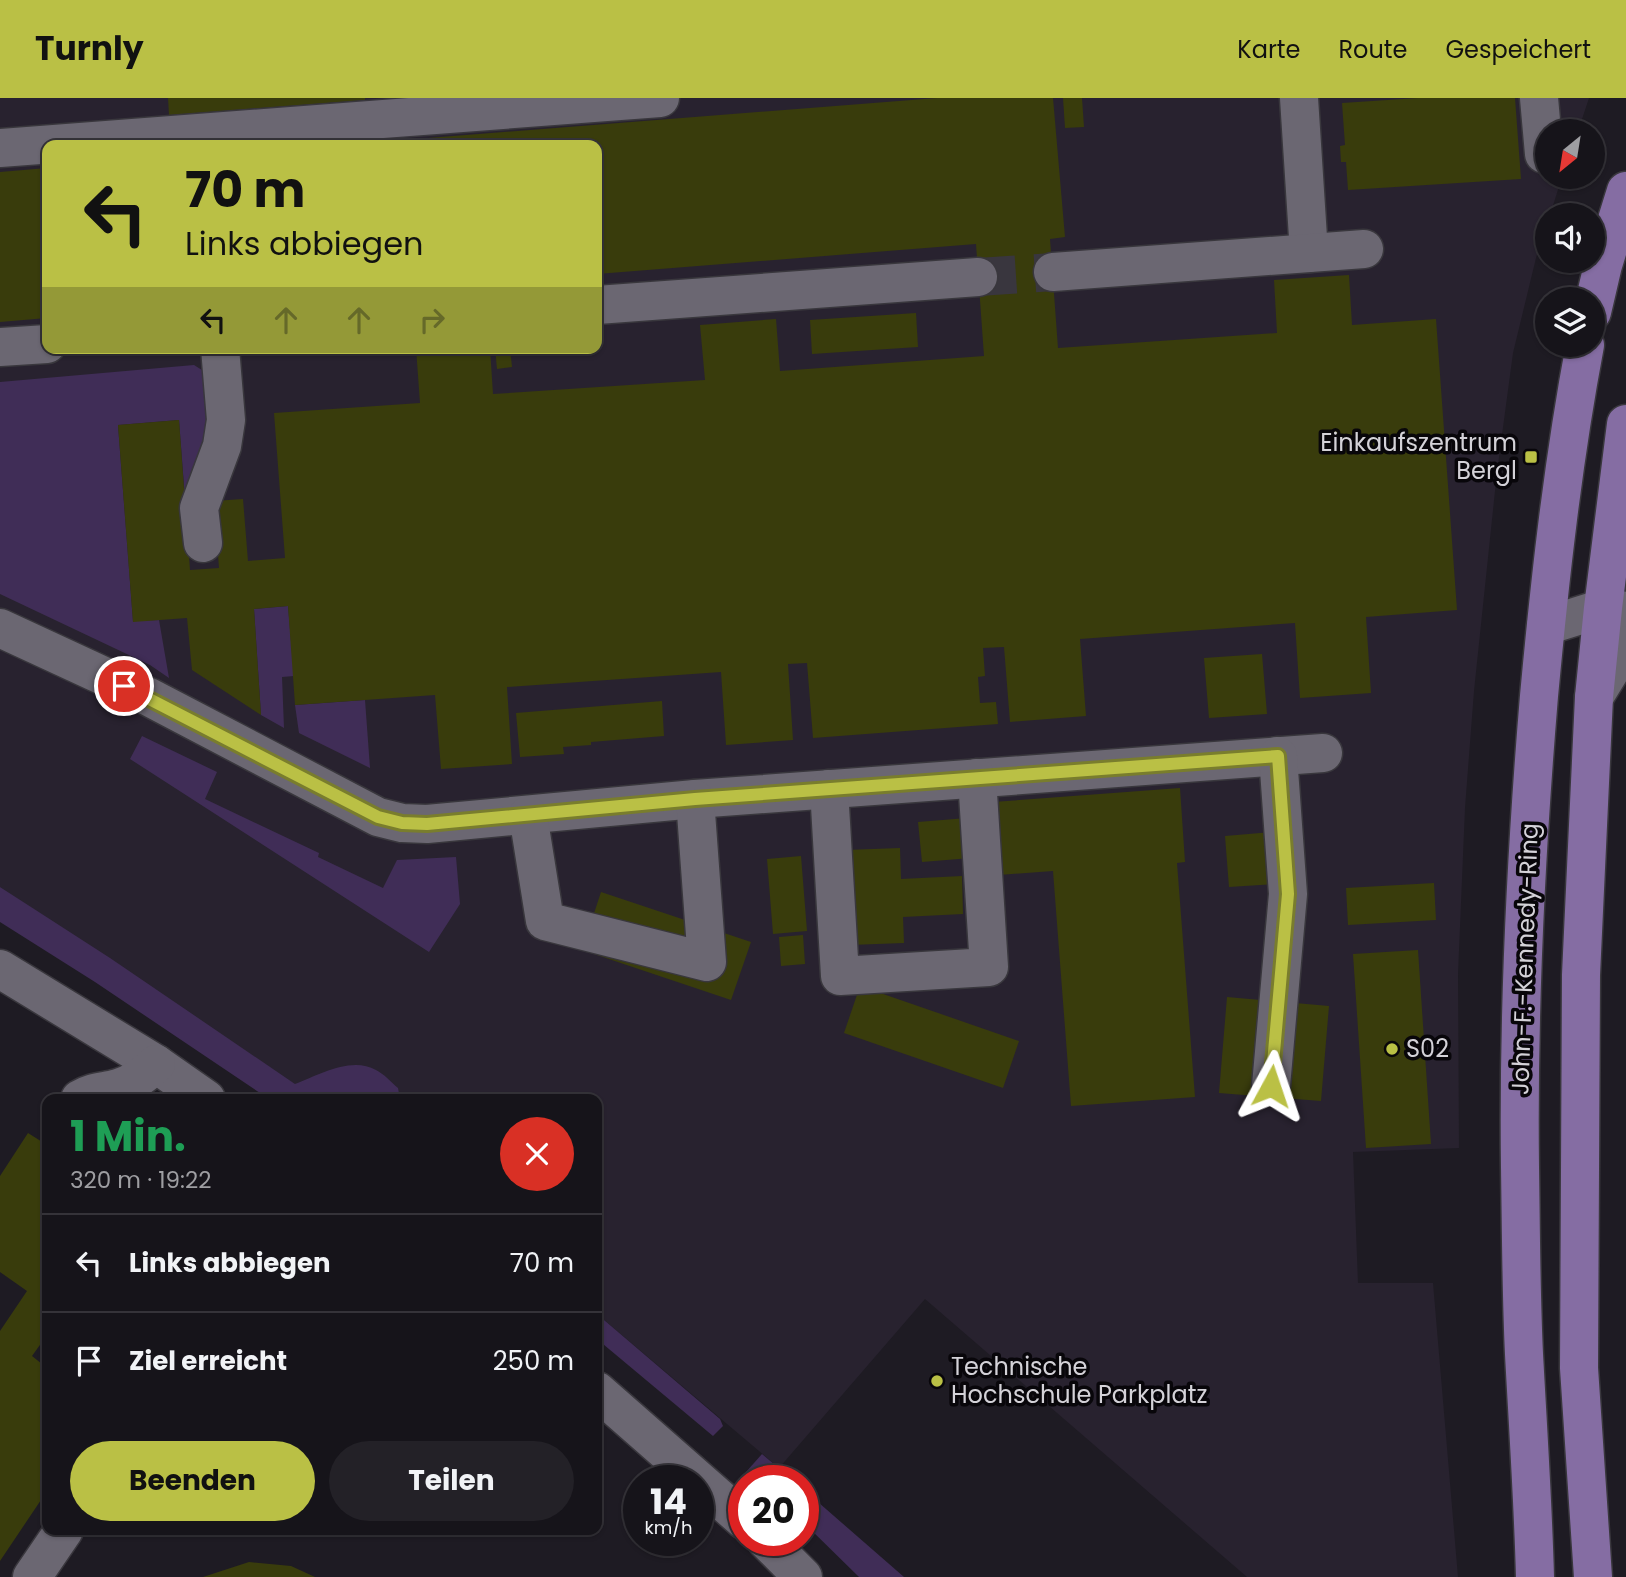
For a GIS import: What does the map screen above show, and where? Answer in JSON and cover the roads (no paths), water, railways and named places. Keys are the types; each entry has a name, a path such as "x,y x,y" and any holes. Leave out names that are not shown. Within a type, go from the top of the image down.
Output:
{"main road":[{"path":"1598,287 1626,191"},
{"name":"John-F.-Kennedy-Ring","path":"1535,1577 1524,1351 1520,1060 1524,931 1532,785 1546,625 1557,524 1583,357"},
{"path":"1593,1577 1579,1354 1581,975 1594,697 1614,609 1626,424"}],"street":[{"path":"106,140 660,98"},
{"path":"1299,98 1310,253"},
{"path":"1539,98 1541,119"},
{"path":"0,148 42,145"},
{"path":"1053,272 1364,248"},
{"path":"602,304 978,277"},
{"path":"0,347 42,344"},
{"path":"203,543 199,508 222,446 226,420 220,354"},
{"path":"1546,625 1614,609"},
{"path":"0,628 149,697 378,817 402,823 427,824 695,799 1323,753"},
{"path":"1594,697 1626,645"},
{"path":"1271,1086 1288,894 1278,756"},
{"path":"829,789 841,976 989,967 977,778"},
{"path":"528,814 545,921 707,962 695,799"},
{"path":"0,969 151,1082"},
{"path":"88,1094 116,1089 137,1081 151,1082 190,1094"},
{"path":"602,1395 728,1506"},
{"path":"32,1577 61,1535"},
{"path":"782,1556 803,1577"}],"tunnel":[{"path":"978,277 1053,272"}],"place":[{"name":"Einkaufszentrum Bergl","path":"1531,457"},
{"name":"S02","path":"1392,1049"},
{"name":"Technische Hochschule Parkplatz","path":"937,1381"}]}
